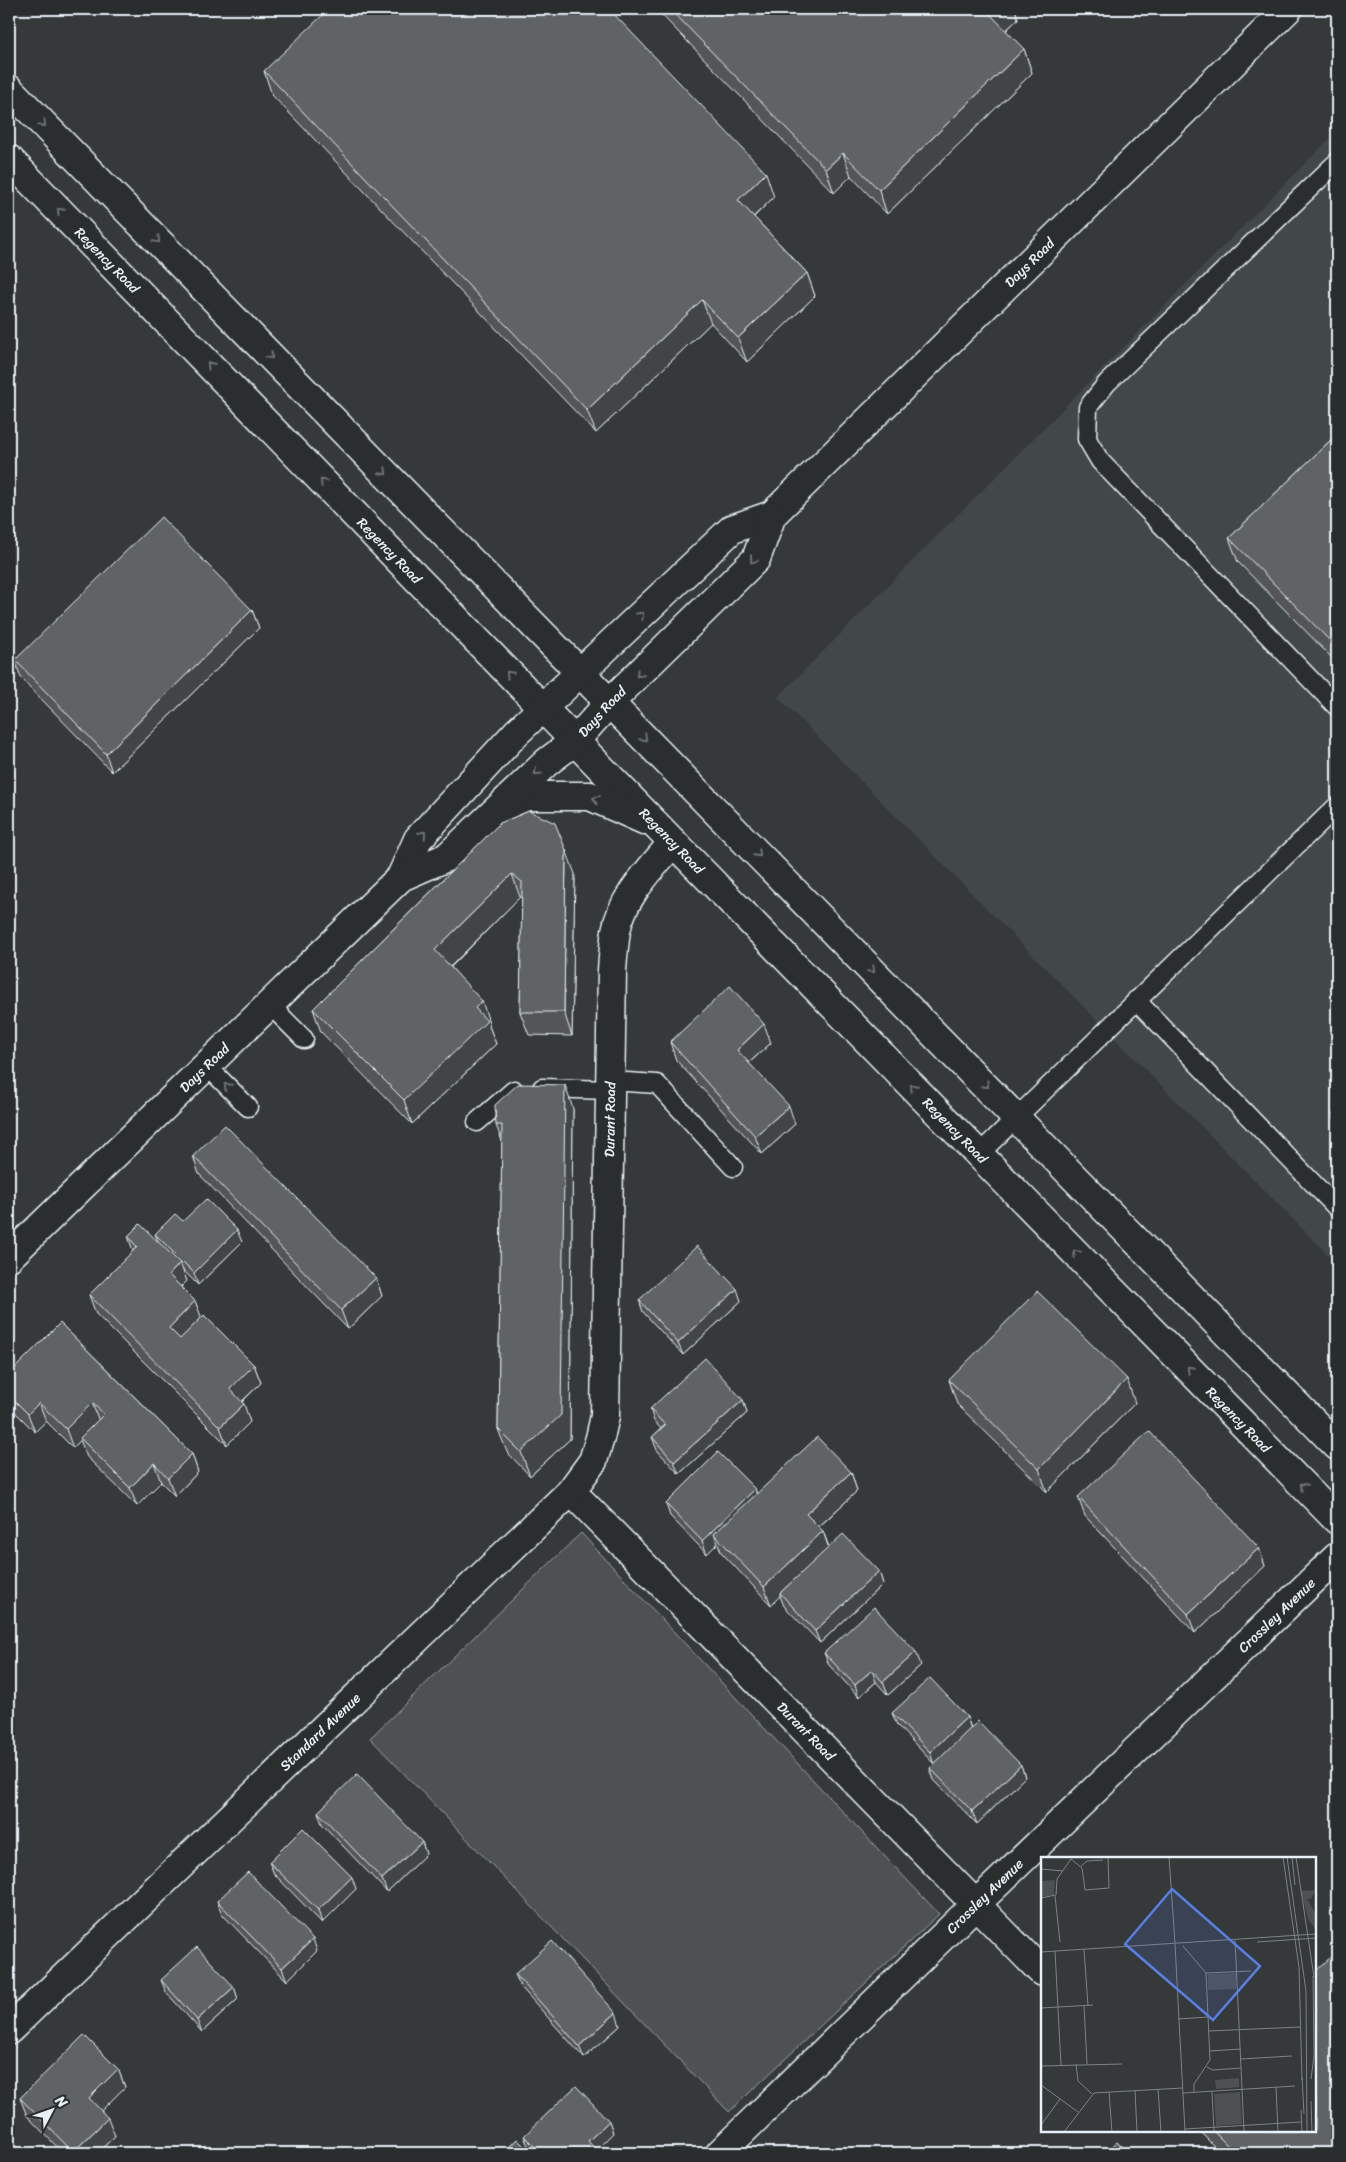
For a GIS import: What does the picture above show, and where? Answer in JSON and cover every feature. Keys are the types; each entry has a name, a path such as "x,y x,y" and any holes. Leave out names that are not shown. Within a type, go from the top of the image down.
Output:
{"main road":[{"name":"Days Road","path":"401,877 418,838 517,732 732,529 772,515 1288,9"},
{"path":"9,89 1337,1446"},
{"name":"Regency Road","path":"9,159 543,709 1337,1520"},
{"name":"Days Road","path":"9,1257 401,877 447,857 548,762 575,741 610,703 756,559 772,515"},
{"path":"497,810 527,796 590,796 665,834"},
{"name":"Durant Road","path":"605,1416 612,970 616,930 622,912 665,834"},
{"name":"Standard Avenue","path":"9,2030 571,1491 593,1461 605,1416"},
{"name":"Durant Road","path":"571,1491 1041,1971"},
{"name":"Crossley Avenue","path":"720,2153 1337,1557"}],"lane":[{"path":"1337,162 1107,383 1088,407 1087,438 1100,461 1337,707"},
{"path":"979,1154 1337,806"},
{"path":"1136,1000 1337,1208"},
{"path":"269,1004 304,1039"},
{"path":"206,1065 248,1107"},
{"path":"477,1122 512,1090 520,1088 656,1084 733,1167"}],"shaded area":[{"path":"1337,131 1337,1264 778,697"},
{"path":"581,1533 939,1914 729,2112 370,1738"}],"building":[{"path":"329,9 609,9 766,173 738,200 807,273 738,338 702,300 587,410 264,71"},
{"path":"670,9 996,9 990,14 1024,49 879,190 843,153 826,169"},
{"path":"1337,434 1337,648 1229,538"},
{"path":"161,517 252,610 106,754 15,660"},
{"path":"529,811 555,823 566,850 564,1012 520,1012 522,882 512,874 435,950 482,1001 475,1008 487,1021 404,1100 313,1009 500,823"},
{"path":"730,986 764,1024 737,1050 789,1106 755,1136 670,1042"},
{"path":"518,1084 565,1085 561,1415 521,1452 498,1429 502,1125 496,1125 495,1105"},
{"path":"1337,1109 1337,1118 1333,1113"},
{"path":"225,1125 376,1278 341,1310 193,1156"},
{"path":"206,1199 237,1230 194,1273 155,1234 175,1214 183,1221"},
{"path":"140,1224 180,1263 169,1275 195,1301 169,1328 180,1339 204,1315 254,1365 230,1389 244,1404 220,1427 89,1295 137,1247 128,1236"},
{"path":"697,1246 737,1289 678,1343 639,1300"},
{"path":"1037,1291 1127,1379 1039,1469 949,1380"},
{"path":"60,1323 192,1454 168,1478 154,1463 130,1488 80,1438 104,1414 92,1403 66,1429 39,1403 28,1414 9,1395 9,1369 11,1372"},
{"path":"705,1358 743,1400 674,1462 652,1437 665,1425 650,1409"},
{"path":"1149,1431 1259,1548 1188,1614 1078,1497"},
{"path":"817,1437 851,1472 806,1514 823,1531 764,1587 714,1534"},
{"path":"718,1452 755,1489 702,1541 666,1504"},
{"path":"843,1534 879,1571 815,1631 780,1593"},
{"path":"874,1607 916,1652 883,1682 872,1670 855,1685 824,1653"},
{"path":"930,1678 967,1717 930,1752 892,1713"},
{"path":"978,1721 1021,1765 972,1811 930,1768"},
{"path":"357,1774 422,1842 382,1879 318,1812"},
{"path":"303,1828 352,1877 318,1910 269,1862"},
{"path":"248,1872 313,1939 282,1968 217,1901"},
{"path":"552,1941 616,2013 579,2046 515,1974"},
{"path":"197,1947 234,1987 197,2020 161,1980"},
{"path":"1337,1951 1337,2153 1235,2153 1214,2132 1316,2132 1316,1971"},
{"path":"84,2035 118,2069 89,2098 108,2118 73,2152 20,2098"},
{"path":"576,2086 609,2121 588,2141 599,2153 541,2153 524,2136"},
{"path":"517,2139 531,2153 503,2153"},
{"path":"1117,2142 1128,2153 1105,2153"}]}
